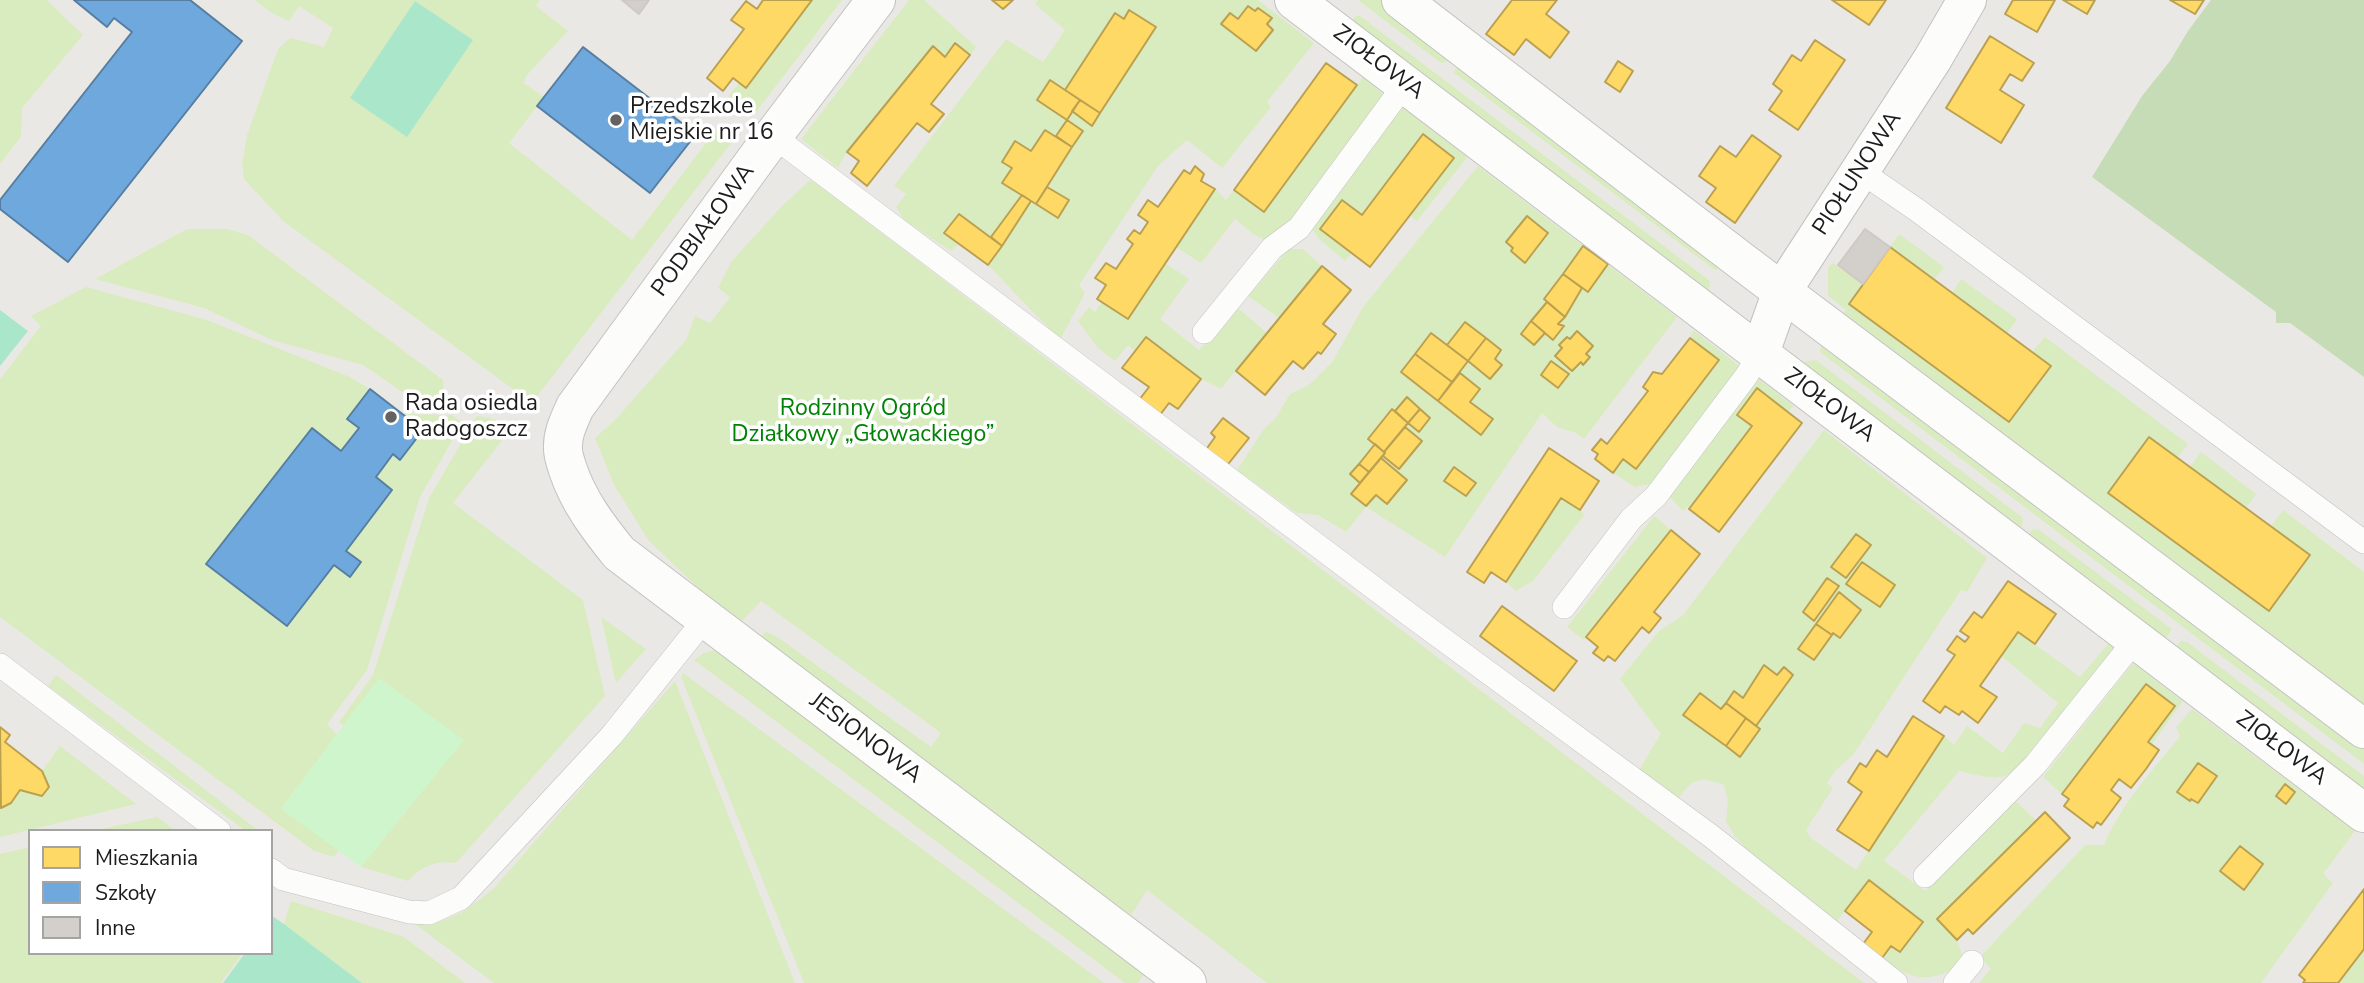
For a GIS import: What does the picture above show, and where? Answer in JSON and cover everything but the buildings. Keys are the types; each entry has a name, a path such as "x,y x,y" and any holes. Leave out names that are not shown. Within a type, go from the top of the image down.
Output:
{"street":[{"name":"PODBIAŁOWA","path":"569,473 562,451 565,430 575,407 876,0"},
{"name":"ZIOŁOWA","path":"1294,0 2364,813"},
{"path":"1401,0 1442,13 1782,291 2364,730"},
{"name":"PIOŁUNOWA","path":"1760,353 1782,291 1968,0"},
{"name":"JESIONOWA","path":"569,473 578,497 619,553 1187,983"}],"lane":[{"path":"1204,332 1272,248 1299,228 1405,84"},
{"path":"773,136 1399,607 1687,818 1896,983"},
{"path":"1860,171 1928,218 2364,542"},
{"path":"1564,607 1631,519 1656,496 1747,375 1760,353"},
{"path":"273,872 283,879 409,912 429,913 461,898 612,735 705,619"},
{"path":"1925,876 2035,765 2136,639"},
{"path":"0,665 216,829"},
{"path":"1955,983 1972,962"}],"green space":[{"path":"0,0 47,0 83,35 22,108 21,137 0,164"},
{"path":"255,0 540,0 536,6 568,31 526,76 524,83 544,97 509,143 632,240 716,130 732,142 532,403 283,221 244,179 242,165 247,135 278,49 290,38 324,47 333,28 299,6 289,21 272,13"},
{"path":"812,0 842,0 752,117 727,98 739,83 745,87"},
{"path":"909,0 924,0 976,47 970,55 955,43 945,57 932,46 847,151 838,168 801,139"},
{"path":"1038,0 1258,0 1314,43 1267,102 1271,107 1222,168 1187,140 1158,166 1079,285 1085,293 1060,340 988,265 959,244 951,251 904,220 896,207 906,194 894,186 1006,39 1043,62 1065,30 1035,4"},
{"path":"1358,0 1389,0 1456,51 1448,61 1441,63"},
{"path":"2211,0 2364,0 2364,377 2290,323 2276,323 2276,312 2092,177 2142,96 2170,61"},
{"path":"415,1 473,40 407,137 350,98"},
{"path":"1356,16 1360,16 1710,281 1709,293 1348,27"},
{"path":"1465,58 1728,266 1715,270 1453,72"},
{"path":"1363,77 1383,94 1286,229 1265,240 1235,219 1201,263 1176,247 1215,189 1226,200 1234,190 1264,211"},
{"path":"1403,106 1468,156 1417,221 1409,215 1423,134 1362,215 1342,200 1320,229 1352,253 1345,261 1319,239 1309,225"},
{"path":"1478,166 1677,317 1584,439 1576,433 1557,427 1542,413 1445,557 1366,507 1346,532 1318,515 1297,513 1237,470 1290,394 1309,385 1333,361 1363,307"},
{"name":"Rodzinny Ogród Działkowy „Głowackiego”","path":"810,180 1864,983 1267,983 1147,890 1131,915 1010,829 759,639 766,632 776,636 931,747 941,733 761,601 740,623 728,616 649,541 614,485 595,438 615,420 686,340 695,316 710,323 730,297 718,288 731,262 782,206"},
{"path":"187,229 227,229 248,235 443,380 445,403 414,400 363,365 272,340 204,308 95,279"},
{"path":"1899,234 1944,267 1934,280 1890,247"},
{"path":"1289,249 1303,249 1322,266 1279,318 1248,296"},
{"path":"1165,263 1189,279 1160,319 1199,350 1237,307 1267,333 1221,389 1201,379 1146,337 1135,351 1128,345 1115,361 1098,348 1078,321 1089,307 1095,312 1102,302 1128,318"},
{"path":"1833,263 1863,284 1849,304 2009,422 2050,366 2032,352 2045,337 2188,444 2177,458 2109,493 2269,611 2310,556 2271,526 2283,510 2364,572 2364,717 1839,318 1846,310 1828,296 1828,267"},
{"path":"1961,279 2017,319 2007,334 1952,293"},
{"path":"86,287 207,320 350,377 370,389 347,419 359,428 341,451 311,428 207,564 289,624 334,565 350,577 361,563 346,551 392,490 376,477 393,454 401,460 423,430 402,414 452,415 462,423 420,497 367,670 327,724 337,735 282,808 339,850 334,857 314,851 0,617 0,379 41,326 31,316"},
{"path":"0,310 28,331 0,366"},
{"path":"1693,330 1741,367 1650,484 1635,487 1613,473 1623,459 1636,469 1719,361 1690,338"},
{"path":"1823,337 2364,740 2364,764 1820,352"},
{"path":"1816,360 2023,518 2022,526 2016,533 1797,369 1804,362"},
{"path":"1759,379 1794,406 1788,412 1756,388 1737,415 1752,426 1689,509 1687,507 1683,511 1669,496"},
{"path":"477,416 491,418 511,429 453,503 583,600 605,696 456,863 441,862 429,865 408,881 361,867 463,740 379,679 344,726 339,722 373,675 429,498"},
{"path":"1824,430 1987,558 1967,592 1961,590 1853,755 1836,770 1827,783 1833,788 1806,830 1811,838 1856,870 1944,736 1954,745 1967,726 2003,753 2024,723 2040,728 2058,703 2001,656 2018,632 2080,677 2108,644 2114,648 2062,717 2017,768 2002,777 1959,771 1884,861 1925,891 2014,800 2036,820 1937,919 1957,940 1965,962 1933,977 1913,976 1882,958 1891,946 1900,952 1923,922 1869,880 1837,921 1863,944 1767,869 1735,837 1726,821 1728,801 1724,785 1708,780 1697,781 1688,787 1678,800 1638,772 1661,733 1620,679 1658,632 1683,615"},
{"path":"2201,452 2256,494 2246,508 2190,467"},
{"path":"1561,498 1585,514 1533,581 1516,591 1506,582"},
{"path":"1654,516 1671,530 1584,640 1567,627"},
{"path":"2038,529 2172,629 2162,644 2025,539 2032,530"},
{"path":"601,617 646,649 616,683"},
{"path":"2181,641 2187,642 2364,776 2364,798 2171,652"},
{"path":"717,649 1147,971 1138,983 1125,983 694,660"},
{"path":"2133,663 2183,701 2152,744 2148,742 2175,706 2145,684 2062,794 2043,777"},
{"path":"683,673 1104,983 804,983 681,677"},
{"path":"56,675 256,829 243,829 48,686"},
{"path":"379,678 464,740 361,867 281,809"},
{"path":"675,681 795,983 494,983 415,924 439,921 459,914 495,887"},
{"path":"2192,709 2355,831 2323,874 2333,883 2261,983 1979,983 1991,969 1980,957 2085,845 2104,845 2128,801 2180,736 2176,727"},
{"path":"60,746 136,804 0,837 0,808 8,806 20,790 42,796 49,787 42,771"},
{"path":"157,817 173,829 102,829"},
{"path":"28,847 28,955 242,955 221,983 0,983 0,854"},
{"path":"291,901 404,937 465,983 362,983 284,924"},
{"path":"273,917 362,983 223,983 244,955 273,955"},
{"path":"2364,949 2364,983 2338,983"}],"place":[{"name":"Przedszkole Miejskie nr 16","path":"616,120"},
{"name":"Rada osiedla Radogoszcz","path":"391,417"}]}
